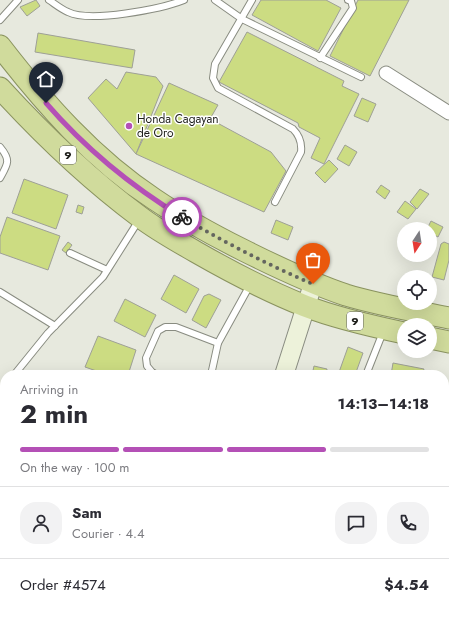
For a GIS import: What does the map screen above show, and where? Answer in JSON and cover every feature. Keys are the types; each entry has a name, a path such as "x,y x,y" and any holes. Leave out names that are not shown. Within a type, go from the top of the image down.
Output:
{"highway":[{"name":"9","path":"0,46 28,82 60,118 115,170 173,239 251,282 306,306 397,331"},
{"name":"9","path":"0,88 40,130 100,186 147,209 229,243 285,272 313,284 347,295 449,318"},
{"path":"437,339 449,342"}],"main road":[{"path":"286,370 313,284"}],"street":[{"path":"386,73 449,113"}],"lane":[{"path":"0,20 18,0"},
{"path":"50,0 69,13 89,16 107,16 170,6 184,0"},
{"path":"215,0 242,19 361,77"},
{"path":"252,0 215,64 212,78 218,88 293,129 298,134 302,145 301,152 275,202"},
{"path":"320,58 353,8 351,1 348,0"},
{"path":"0,147 6,154 8,162 0,178"},
{"path":"18,370 55,326 96,285 147,209"},
{"path":"70,253 107,270"},
{"path":"212,370 218,343 251,282"},
{"path":"0,292 55,326"},
{"path":"150,370 147,366 146,358 158,331 165,327 176,327 218,343"},
{"path":"368,370 384,328"}],"building":[{"path":"36,0 40,6 27,16 20,7"},
{"path":"261,0 326,0 341,8 318,51 252,15"},
{"path":"358,0 409,0 370,76 330,56"},
{"path":"247,32 344,81 342,86 359,94 324,164 311,158 320,138 299,127 298,123 219,82"},
{"path":"38,33 135,50 132,68 35,52"},
{"name":"Honda Cagayan de Oro","path":"126,72 156,77 163,86 136,154 88,98 106,79 117,89"},
{"path":"169,83 218,105 210,119 271,152 286,171 264,212 136,154"},
{"path":"362,98 376,104 368,122 354,116"},
{"path":"345,145 357,152 349,166 337,159"},
{"path":"329,160 338,169 325,183 315,173"},
{"path":"24,179 68,195 56,229 12,213"},
{"path":"381,185 390,191 385,199 376,192"},
{"path":"420,189 429,194 417,209 410,202"},
{"path":"405,201 416,209 408,219 397,212"},
{"path":"78,205 84,207 82,214 76,212"},
{"path":"7,217 60,236 48,270 0,253 0,237"},
{"path":"276,220 293,227 288,240 271,233"},
{"path":"437,224 443,227 437,236"},
{"path":"68,242 72,245 66,253 62,250"},
{"path":"444,242 449,244 449,260 444,280 437,278 437,270 434,270 441,244"},
{"path":"174,275 199,289 186,313 161,299"},
{"path":"209,294 221,300 206,328 192,320 204,296"},
{"path":"125,299 156,315 145,337 114,321"},
{"path":"98,336 136,350 130,370 94,370 85,367"},
{"path":"348,347 363,353 357,370 340,370"},
{"path":"393,363 424,369 424,370 392,370"},
{"path":"314,366 327,369 327,370 313,370"}],"way so far":[{"path":"182,217 285,272 313,284"}],"place":[{"name":"Honda Cagayan de Oro","path":"129,126"}],"route":[{"path":"46,103 86,144 127,180 182,217"}]}
